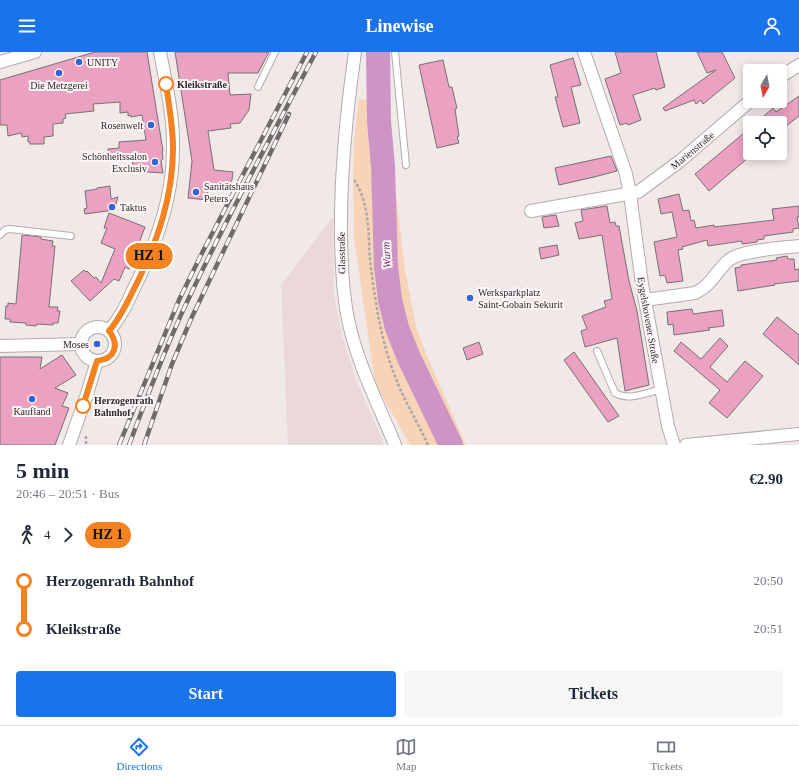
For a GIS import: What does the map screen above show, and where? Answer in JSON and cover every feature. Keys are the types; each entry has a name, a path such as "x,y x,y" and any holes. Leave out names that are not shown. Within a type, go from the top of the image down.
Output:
{"street":[{"path":"0,62 35,52"},
{"path":"109,331 118,320 150,254 161,228 170,187 173,148 172,123 160,52"},
{"name":"Glasstraße","path":"355,52 345,130 340,202 342,279 346,310 359,359 395,445"},
{"name":"Eygelshovener Straße","path":"584,52 618,151 630,194 645,300 668,426 674,445"},
{"path":"787,73 799,65"},
{"name":"Marienstraße","path":"630,194 645,188 680,161 743,107"},
{"path":"531,211 630,194"},
{"path":"645,300 695,293 702,290 729,260 744,254 799,246"},
{"path":"99,327 109,331 114,340 114,350 108,358 97,361 92,360 84,354 81,344 84,334 94,328 99,327"},
{"path":"0,346 81,344"},
{"path":"69,445 88,392 97,361"},
{"path":"686,445 799,434"}],"lane":[{"path":"258,87 275,52"},
{"path":"395,52 406,165"},
{"path":"0,235 5,230 10,229 71,236"},
{"path":"597,351 615,393 621,396 629,397 662,389"}],"path":[{"path":"343,164 358,186 364,204 369,231 370,262 378,315 388,354 396,380 428,445"}],"shaded area":[{"path":"359,99 385,102 405,270 416,327 466,445 410,445 375,383 354,237 354,139"},
{"path":"333,217 334,294 342,336 355,377 382,439 383,445 288,445 281,285"}],"building":[{"path":"95,52 147,52 163,151 163,159 161,161 163,173 134,171 132,159 109,160 108,149 119,148 119,142 146,140 142,115 131,117 131,115 128,116 128,112 120,113 120,102 93,104 94,111 65,114 66,118 63,119 63,123 53,124 53,136 44,137 44,144 30,144 30,142 28,142 28,136 22,137 21,133 8,136 7,125 0,125 0,80"},
{"path":"175,52 269,52 258,73 228,73 230,95 251,94 249,110 240,123 230,124 231,128 208,131 214,170 233,172 232,180 228,187 221,185 221,191 208,189 207,200 188,198 192,161"},
{"path":"615,52 656,52 665,87 656,90 655,88 633,95 641,120 628,125 627,123 620,125 605,79 621,73"},
{"path":"697,52 722,52 735,78 703,104 701,100 696,104 694,100 665,111 663,108 716,70 707,73"},
{"path":"573,58 581,85 571,87 580,123 563,127 555,97 558,97 550,65"},
{"path":"443,60 449,87 452,87 457,108 455,109 459,136 457,137 459,143 437,148 419,65"},
{"path":"799,96 799,116 787,125 787,116 764,116 773,108 776,112 782,108 787,108 787,104"},
{"path":"743,134 743,160 746,160 709,191 695,174"},
{"path":"611,156 617,171 559,185 555,168"},
{"path":"110,186 111,199 118,197 114,210 85,214 84,209 87,208 85,191"},
{"path":"679,194 683,211 689,210 691,221 694,220 696,228 774,220 772,209 799,206 799,217 797,217 799,228 793,229 793,232 764,236 764,239 757,240 757,242 742,244 742,241 708,246 707,240 682,247 683,249 678,250 683,281 667,283 665,275 660,276 654,242 677,237 672,212 661,214 658,199"},
{"path":"607,206 610,223 615,222 616,226 619,226 629,281 637,311 649,385 625,391 617,338 585,347 581,331 587,329 582,316 606,307 604,301 612,299 602,235 579,239 575,223 583,221 581,210"},
{"path":"109,213 145,227 129,269 125,267 119,281 114,279 90,301 71,281 84,270 94,278 96,277 101,283 115,249 101,243 107,228 104,228"},
{"path":"556,215 559,226 544,228 542,217"},
{"path":"22,235 41,237 41,239 53,241 52,246 55,246 49,307 58,307 57,311 60,311 58,323 53,323 53,325 26,325 26,323 10,322 10,319 5,319 6,306 8,306 8,303 16,304"},
{"path":"557,245 559,255 541,259 539,248"},
{"path":"787,256 788,259 794,259 795,270 799,269 799,281 738,291 735,268 741,267 741,265 777,260 776,258"},
{"path":"692,309 693,314 722,310 724,326 708,328 710,330 674,335 673,324 668,325 667,312"},
{"path":"777,317 799,335 799,365 763,334"},
{"path":"720,338 728,346 710,367 727,382 745,361 763,376 727,418 709,403 720,390 674,351 681,342 701,359"},
{"path":"479,342 483,354 467,360 463,348"},
{"path":"574,352 619,416 608,422 564,360"},
{"name":"Kaufland","path":"62,355 76,375 55,388 68,393 62,406 69,408 55,445 0,445 0,357 42,357 40,369"}],"waterway":[{"name":"Wurm","path":"378,52 379,121 383,166 386,266 390,300 397,328 409,358 451,445"}],"railway":[{"path":"119,445 179,300 307,52"},
{"path":"129,445 149,391 179,319 202,270 316,52"},
{"path":"144,445 172,364 191,319 289,114"}],"bus line":[{"path":"83,406 97,361 108,358 114,350 114,340 109,331 118,320 142,272 161,228 166,209 172,171 173,148 172,123 166,84"}],"place":[{"name":"UNITY","path":"79,62"},
{"name":"Die Metzgerei","path":"59,73"},
{"name":"Kleikstraße","path":"166,84"},
{"name":"Rosenwelt","path":"151,125"},
{"name":"Schönheitssalon Exclusiv","path":"155,162"},
{"name":"Sanitätshaus Peters","path":"196,192"},
{"name":"Taktus","path":"112,207"},
{"name":"Werksparkplatz Saint-Gobain Sekurit","path":"470,298"},
{"name":"Moses","path":"97,344"},
{"name":"Kaufland","path":"32,399"},
{"name":"Herzogenrath Bahnhof","path":"83,406"}]}
